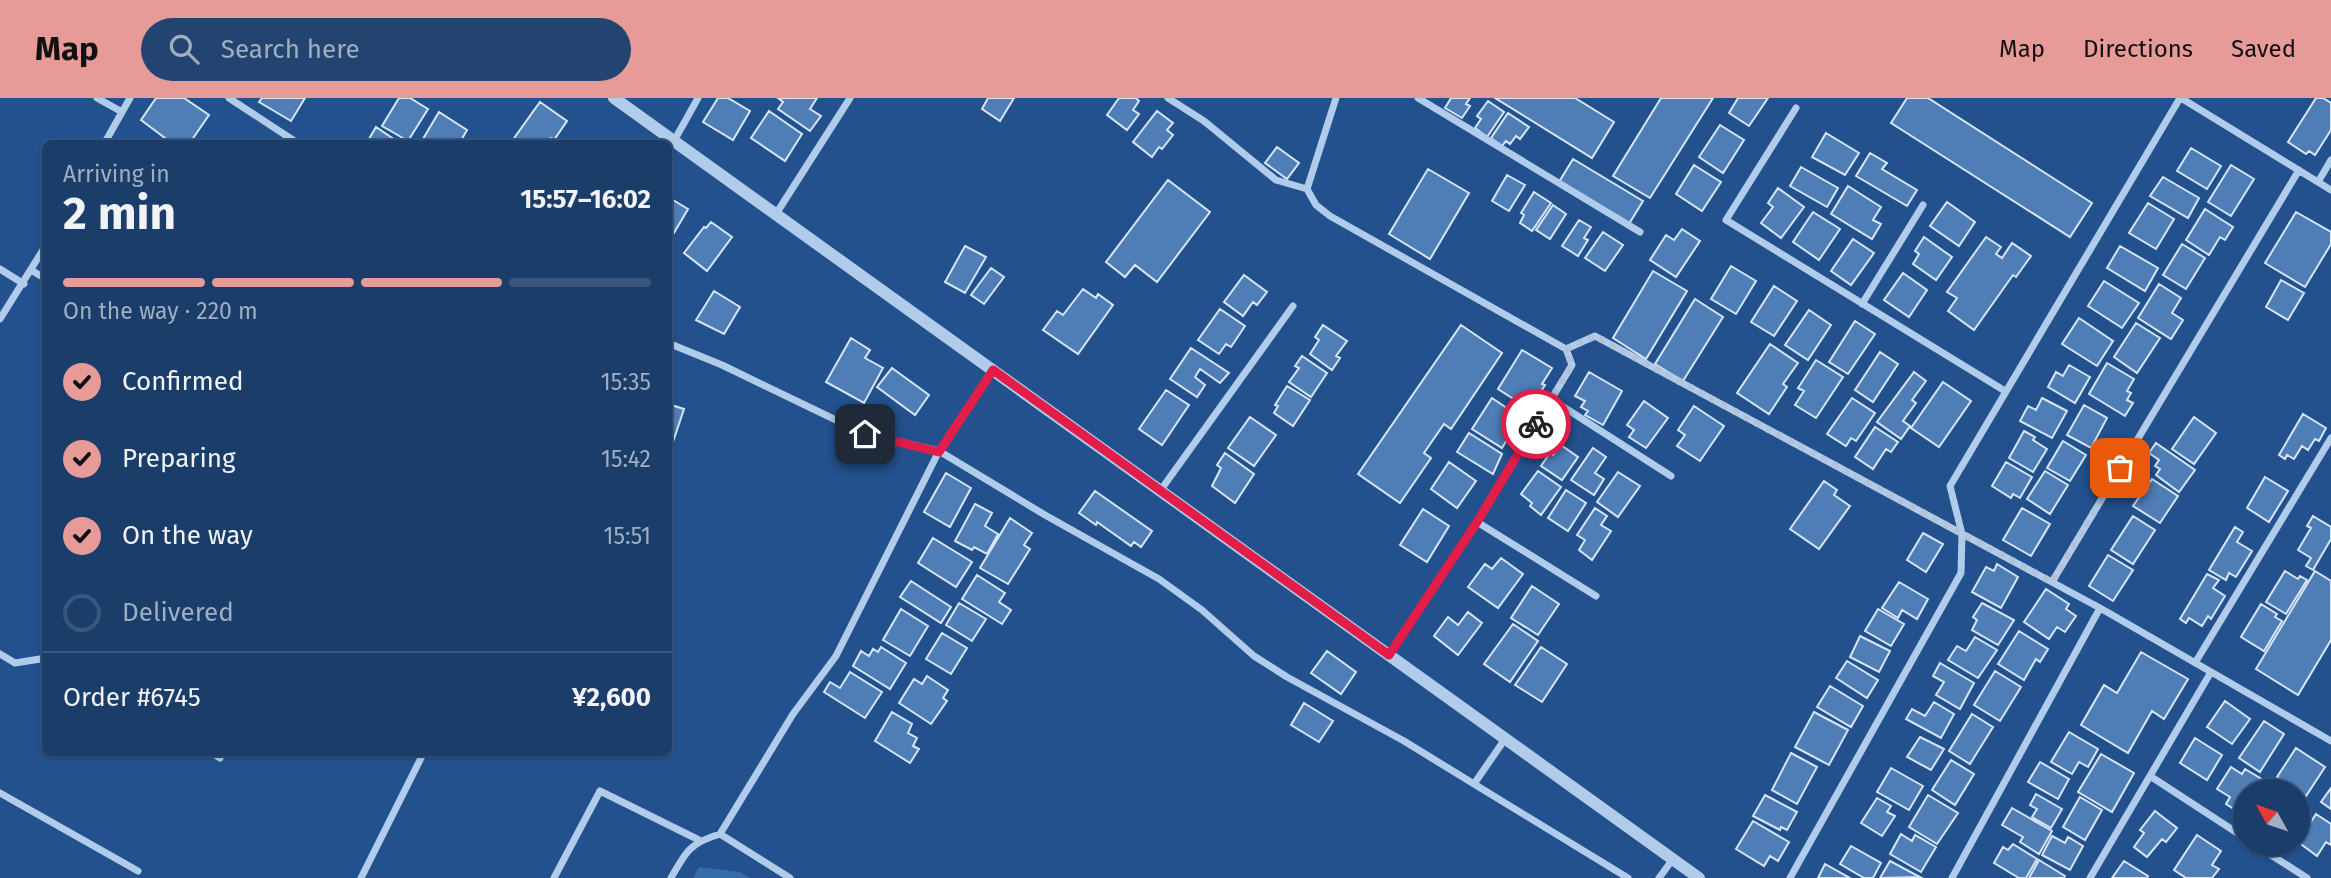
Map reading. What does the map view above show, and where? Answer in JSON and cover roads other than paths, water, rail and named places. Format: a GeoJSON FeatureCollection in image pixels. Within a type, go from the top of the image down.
{"type":"FeatureCollection","features":[{"type":"Feature","properties":{"kind":"street"},"geometry":{"type":"LineString","coordinates":[[97,98],[122,112]]}},
{"type":"Feature","properties":{"kind":"street"},"geometry":{"type":"LineString","coordinates":[[106,140],[130,98]]}},
{"type":"Feature","properties":{"kind":"street"},"geometry":{"type":"LineString","coordinates":[[229,98],[293,140]]}},
{"type":"Feature","properties":{"kind":"street"},"geometry":{"type":"LineString","coordinates":[[614,98],[1699,878]]}},
{"type":"Feature","properties":{"kind":"street"},"geometry":{"type":"LineString","coordinates":[[674,141],[698,98]]}},
{"type":"Feature","properties":{"kind":"street"},"geometry":{"type":"LineString","coordinates":[[776,215],[850,98]]}},
{"type":"Feature","properties":{"kind":"street"},"geometry":{"type":"LineString","coordinates":[[1168,98],[1204,121],[1276,180],[1307,189],[1316,205],[1330,216],[1566,349],[1572,365],[1477,522],[1389,655]]}},
{"type":"Feature","properties":{"kind":"street"},"geometry":{"type":"LineString","coordinates":[[1307,189],[1336,98]]}},
{"type":"Feature","properties":{"kind":"street"},"geometry":{"type":"LineString","coordinates":[[1418,98],[1640,232]]}},
{"type":"Feature","properties":{"kind":"street"},"geometry":{"type":"LineString","coordinates":[[1790,878],[1961,573],[1962,534],[1950,486],[2180,98],[2331,190]]}},
{"type":"Feature","properties":{"kind":"street"},"geometry":{"type":"LineString","coordinates":[[1796,108],[1726,220],[2005,391]]}},
{"type":"Feature","properties":{"kind":"street"},"geometry":{"type":"LineString","coordinates":[[2318,182],[2331,160]]}},
{"type":"Feature","properties":{"kind":"street"},"geometry":{"type":"LineString","coordinates":[[2052,582],[2298,170]]}},
{"type":"Feature","properties":{"kind":"street"},"geometry":{"type":"LineString","coordinates":[[1862,304],[1923,205]]}},
{"type":"Feature","properties":{"kind":"street"},"geometry":{"type":"LineString","coordinates":[[0,319],[42,252]]}},
{"type":"Feature","properties":{"kind":"street"},"geometry":{"type":"LineString","coordinates":[[0,269],[23,284]]}},
{"type":"Feature","properties":{"kind":"street"},"geometry":{"type":"LineString","coordinates":[[31,270],[42,277]]}},
{"type":"Feature","properties":{"kind":"street"},"geometry":{"type":"LineString","coordinates":[[1160,491],[1293,306]]}},
{"type":"Feature","properties":{"kind":"street"},"geometry":{"type":"LineString","coordinates":[[1566,349],[1595,336],[2100,608],[2331,741]]}},
{"type":"Feature","properties":{"kind":"street"},"geometry":{"type":"LineString","coordinates":[[672,345],[722,365],[865,434],[939,452],[1159,579],[1202,610],[1254,656],[1287,677],[1404,741],[1628,878]]}},
{"type":"Feature","properties":{"kind":"street"},"geometry":{"type":"LineString","coordinates":[[671,878],[686,851],[699,840],[720,834],[793,714],[836,656],[939,452],[993,370]]}},
{"type":"Feature","properties":{"kind":"street"},"geometry":{"type":"LineString","coordinates":[[1551,399],[1671,476]]}},
{"type":"Feature","properties":{"kind":"street"},"geometry":{"type":"LineString","coordinates":[[2195,663],[2331,438]]}},
{"type":"Feature","properties":{"kind":"street"},"geometry":{"type":"LineString","coordinates":[[1477,522],[1596,596]]}},
{"type":"Feature","properties":{"kind":"street"},"geometry":{"type":"LineString","coordinates":[[1952,878],[2100,608]]}},
{"type":"Feature","properties":{"kind":"street"},"geometry":{"type":"LineString","coordinates":[[0,654],[15,663],[42,660]]}},
{"type":"Feature","properties":{"kind":"street"},"geometry":{"type":"LineString","coordinates":[[2090,878],[2211,672]]}},
{"type":"Feature","properties":{"kind":"street"},"geometry":{"type":"LineString","coordinates":[[1474,784],[1505,739]]}},
{"type":"Feature","properties":{"kind":"street"},"geometry":{"type":"LineString","coordinates":[[361,878],[422,756]]}},
{"type":"Feature","properties":{"kind":"street"},"geometry":{"type":"LineString","coordinates":[[2150,776],[2233,830]]}},
{"type":"Feature","properties":{"kind":"street"},"geometry":{"type":"LineString","coordinates":[[554,878],[600,791],[699,840]]}},
{"type":"Feature","properties":{"kind":"street"},"geometry":{"type":"LineString","coordinates":[[0,793],[138,871]]}},
{"type":"Feature","properties":{"kind":"street"},"geometry":{"type":"LineString","coordinates":[[720,834],[790,878]]}},
{"type":"Feature","properties":{"kind":"street"},"geometry":{"type":"LineString","coordinates":[[2273,856],[2307,878]]}},
{"type":"Feature","properties":{"kind":"street"},"geometry":{"type":"LineString","coordinates":[[1659,878],[1673,859]]}}]}
